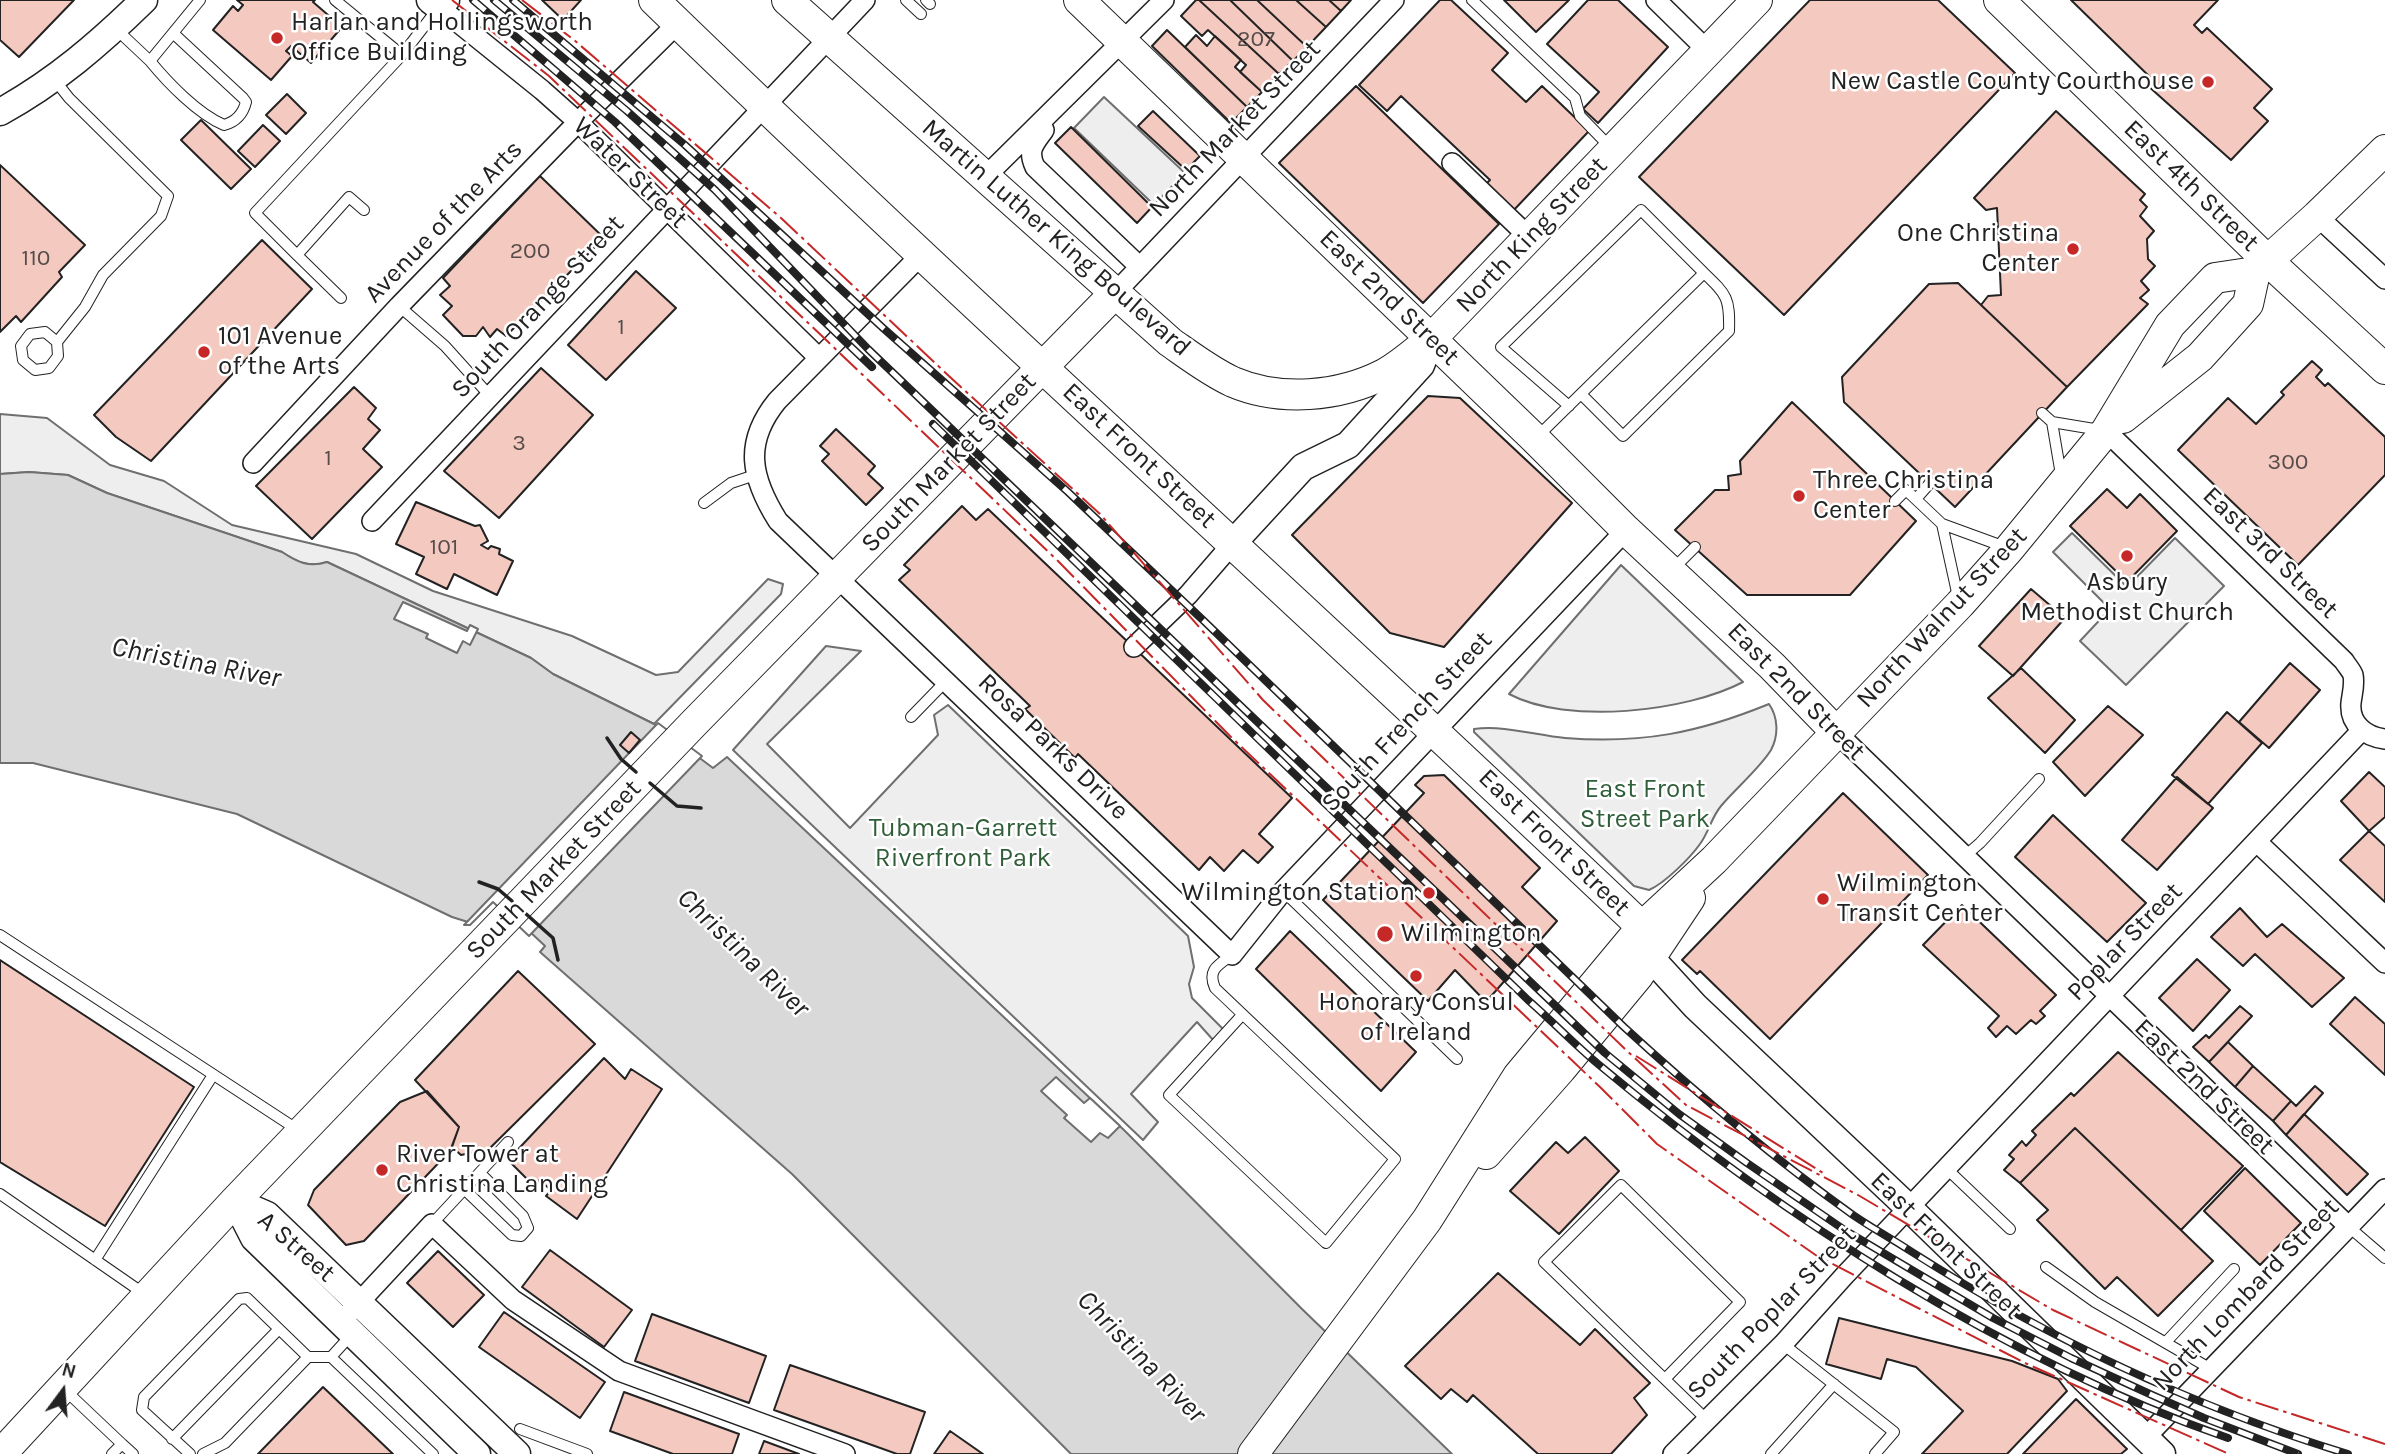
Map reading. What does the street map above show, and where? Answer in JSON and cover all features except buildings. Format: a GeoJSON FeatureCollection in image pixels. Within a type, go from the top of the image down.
{"type":"FeatureCollection","features":[{"type":"Feature","properties":{"kind":"main road"},"geometry":{"type":"LineString","coordinates":[[654,0],[1043,367]]}},
{"type":"Feature","properties":{"kind":"main road","name":"Martin Luther King Boulevard"},"geometry":{"type":"LineString","coordinates":[[787,0],[1170,342],[1234,382],[1270,392],[1309,395],[1346,388],[1384,374],[1431,339]]}},
{"type":"Feature","properties":{"kind":"main road","name":"East 2nd Street"},"geometry":{"type":"LineString","coordinates":[[1079,0],[1626,530],[1772,666],[1836,733]]}},
{"type":"Feature","properties":{"kind":"main road","name":"North King Street"},"geometry":{"type":"LineString","coordinates":[[1431,339],[1757,0]]}},
{"type":"Feature","properties":{"kind":"main road","name":"East 4th Street"},"geometry":{"type":"LineString","coordinates":[[1999,0],[2261,266],[2385,369]]}},
{"type":"Feature","properties":{"kind":"main road"},"geometry":{"type":"LineString","coordinates":[[2261,266],[2385,150]]}},
{"type":"Feature","properties":{"kind":"main road","name":"North Walnut Street"},"geometry":{"type":"LineString","coordinates":[[2106,431],[2200,356],[2248,304],[2261,266]]}},
{"type":"Feature","properties":{"kind":"main road","name":"North Walnut Street"},"geometry":{"type":"LineString","coordinates":[[1551,1058],[1642,927],[1714,860],[2010,549],[2106,431],[2170,325],[2215,278],[2261,266]]}},
{"type":"Feature","properties":{"kind":"main road","name":"South Market Street"},"geometry":{"type":"LineString","coordinates":[[1,1454],[235,1201],[695,722],[1115,293]]}},
{"type":"Feature","properties":{"kind":"main road","name":"East Front Street"},"geometry":{"type":"LineString","coordinates":[[1043,367],[1434,729],[1642,927]]}},
{"type":"Feature","properties":{"kind":"main road","name":"North Walnut Street"},"geometry":{"type":"LineString","coordinates":[[1551,1058],[1651,958],[1714,860]]}},
{"type":"Feature","properties":{"kind":"main road"},"geometry":{"type":"LineString","coordinates":[[1252,1454],[1551,1058]]}},
{"type":"Feature","properties":{"kind":"street"},"geometry":{"type":"LineString","coordinates":[[0,112],[54,79],[84,56],[144,0]]}},
{"type":"Feature","properties":{"kind":"street","name":"South Orange Street"},"geometry":{"type":"LineString","coordinates":[[372,521],[864,0]]}},
{"type":"Feature","properties":{"kind":"street"},"geometry":{"type":"LineString","coordinates":[[985,177],[1164,0]]}},
{"type":"Feature","properties":{"kind":"street","name":"North Market Street"},"geometry":{"type":"LineString","coordinates":[[1115,293],[1394,0]]}},
{"type":"Feature","properties":{"kind":"street"},"geometry":{"type":"LineString","coordinates":[[1659,1],[1708,51]]}},
{"type":"Feature","properties":{"kind":"street","name":"Water Street"},"geometry":{"type":"LineString","coordinates":[[439,2],[578,122],[819,358]]}},
{"type":"Feature","properties":{"kind":"street","name":"Avenue of the Arts"},"geometry":{"type":"LineString","coordinates":[[253,463],[399,306],[678,23]]}},
{"type":"Feature","properties":{"kind":"street"},"geometry":{"type":"LineString","coordinates":[[1076,87],[1030,149],[1030,158],[1035,167],[1140,267]]}},
{"type":"Feature","properties":{"kind":"street"},"geometry":{"type":"LineString","coordinates":[[1452,163],[1530,238]]}},
{"type":"Feature","properties":{"kind":"street"},"geometry":{"type":"LineString","coordinates":[[2317,216],[2382,270]]}},
{"type":"Feature","properties":{"kind":"street"},"geometry":{"type":"LineString","coordinates":[[755,475],[755,451],[765,416],[922,254]]}},
{"type":"Feature","properties":{"kind":"street","name":"North King Street"},"geometry":{"type":"LineString","coordinates":[[1135,648],[1188,595],[1303,467],[1348,445],[1422,365],[1431,339]]}},
{"type":"Feature","properties":{"kind":"street","name":"East 3rd Street"},"geometry":{"type":"LineString","coordinates":[[2106,431],[2344,662],[2354,679],[2351,710],[2355,722],[2362,730]]}},
{"type":"Feature","properties":{"kind":"street","name":"Rosa Parks Drive"},"geometry":{"type":"LineString","coordinates":[[755,475],[764,498],[778,521],[1232,955]]}},
{"type":"Feature","properties":{"kind":"street","name":"South French Street"},"geometry":{"type":"LineString","coordinates":[[1232,955],[1283,891],[1434,729],[1626,530]]}},
{"type":"Feature","properties":{"kind":"street"},"geometry":{"type":"LineString","coordinates":[[2362,730],[2370,736],[2385,739]]}},
{"type":"Feature","properties":{"kind":"street","name":"Poplar Street"},"geometry":{"type":"LineString","coordinates":[[1909,1209],[2362,730]]}},
{"type":"Feature","properties":{"kind":"street","name":"East 2nd Street"},"geometry":{"type":"LineString","coordinates":[[1836,733],[2348,1227]]}},
{"type":"Feature","properties":{"kind":"street"},"geometry":{"type":"LineString","coordinates":[[2258,842],[2385,963]]}},
{"type":"Feature","properties":{"kind":"street","name":"East Front Street"},"geometry":{"type":"LineString","coordinates":[[1642,927],[1651,958],[1715,1026],[1909,1209],[2153,1448]]}},
{"type":"Feature","properties":{"kind":"street","name":"North Lombard Street"},"geometry":{"type":"LineString","coordinates":[[2153,1448],[2211,1369],[2385,1189]]}},
{"type":"Feature","properties":{"kind":"street","name":"A Street"},"geometry":{"type":"LineString","coordinates":[[235,1201],[267,1215],[351,1320],[477,1454]]}},
{"type":"Feature","properties":{"kind":"street","name":"South Poplar Street"},"geometry":{"type":"LineString","coordinates":[[1673,1454],[1783,1344],[1909,1209]]}},
{"type":"Feature","properties":{"kind":"street"},"geometry":{"type":"LineString","coordinates":[[351,1320],[432,1224],[513,1300],[618,1371],[845,1454]]}},
{"type":"Feature","properties":{"kind":"street","name":"A Street"},"geometry":{"type":"LineString","coordinates":[[351,1320],[519,1442]]}},
{"type":"Feature","properties":{"kind":"lane"},"geometry":{"type":"LineString","coordinates":[[150,61],[200,0]]}},
{"type":"Feature","properties":{"kind":"lane"},"geometry":{"type":"LineString","coordinates":[[335,0],[402,55]]}},
{"type":"Feature","properties":{"kind":"lane"},"geometry":{"type":"LineString","coordinates":[[906,0],[921,14]]}},
{"type":"Feature","properties":{"kind":"lane"},"geometry":{"type":"LineString","coordinates":[[1472,0],[1575,99],[1580,116],[1613,150]]}},
{"type":"Feature","properties":{"kind":"lane"},"geometry":{"type":"LineString","coordinates":[[341,298],[254,213],[402,55],[439,2]]}},
{"type":"Feature","properties":{"kind":"lane"},"geometry":{"type":"LineString","coordinates":[[115,29],[150,61],[163,77],[212,120],[224,125],[237,118],[245,106],[243,98],[173,33]]}},
{"type":"Feature","properties":{"kind":"lane"},"geometry":{"type":"LineString","coordinates":[[54,79],[69,98],[168,195],[161,216],[103,275],[85,307],[57,342]]}},
{"type":"Feature","properties":{"kind":"lane"},"geometry":{"type":"LineString","coordinates":[[297,255],[349,197],[363,210]]}},
{"type":"Feature","properties":{"kind":"lane"},"geometry":{"type":"LineString","coordinates":[[1569,406],[1502,347],[1641,210],[1725,293],[1730,311],[1729,331],[1623,436],[1581,394]]}},
{"type":"Feature","properties":{"kind":"lane"},"geometry":{"type":"LineString","coordinates":[[1535,439],[1704,273]]}},
{"type":"Feature","properties":{"kind":"lane"},"geometry":{"type":"LineString","coordinates":[[399,306],[445,346],[491,396]]}},
{"type":"Feature","properties":{"kind":"lane"},"geometry":{"type":"LineString","coordinates":[[2042,413],[2052,422],[2106,431]]}},
{"type":"Feature","properties":{"kind":"lane"},"geometry":{"type":"LineString","coordinates":[[2052,422],[2063,483]]}},
{"type":"Feature","properties":{"kind":"lane"},"geometry":{"type":"LineString","coordinates":[[704,503],[731,483],[755,475]]}},
{"type":"Feature","properties":{"kind":"lane"},"geometry":{"type":"LineString","coordinates":[[1916,499],[1930,483]]}},
{"type":"Feature","properties":{"kind":"lane"},"geometry":{"type":"LineString","coordinates":[[1895,501],[1906,490],[1942,524],[2010,549]]}},
{"type":"Feature","properties":{"kind":"lane"},"geometry":{"type":"LineString","coordinates":[[1942,524],[1960,604]]}},
{"type":"Feature","properties":{"kind":"lane"},"geometry":{"type":"LineString","coordinates":[[1671,570],[1695,547]]}},
{"type":"Feature","properties":{"kind":"lane"},"geometry":{"type":"LineString","coordinates":[[911,716],[946,681]]}},
{"type":"Feature","properties":{"kind":"lane"},"geometry":{"type":"LineString","coordinates":[[1965,856],[2039,779]]}},
{"type":"Feature","properties":{"kind":"lane"},"geometry":{"type":"LineString","coordinates":[[1283,891],[1457,1059]]}},
{"type":"Feature","properties":{"kind":"lane"},"geometry":{"type":"LineString","coordinates":[[0,935],[302,1132]]}},
{"type":"Feature","properties":{"kind":"lane"},"geometry":{"type":"LineString","coordinates":[[1232,955],[1214,967],[1211,979],[1215,988],[1395,1159],[1326,1243],[1169,1095],[1242,1015]]}},
{"type":"Feature","properties":{"kind":"lane"},"geometry":{"type":"LineString","coordinates":[[95,1260],[213,1074]]}},
{"type":"Feature","properties":{"kind":"lane"},"geometry":{"type":"LineString","coordinates":[[432,1224],[508,1142]]}},
{"type":"Feature","properties":{"kind":"lane"},"geometry":{"type":"LineString","coordinates":[[1947,1168],[2010,1229]]}},
{"type":"Feature","properties":{"kind":"lane"},"geometry":{"type":"LineString","coordinates":[[464,1189],[512,1235],[520,1236],[525,1233],[528,1228],[523,1216],[480,1173]]}},
{"type":"Feature","properties":{"kind":"lane"},"geometry":{"type":"LineString","coordinates":[[1665,1379],[1740,1302],[1621,1185],[1544,1262],[1707,1420]]}},
{"type":"Feature","properties":{"kind":"lane"},"geometry":{"type":"LineString","coordinates":[[0,1194],[148,1296]]}},
{"type":"Feature","properties":{"kind":"lane"},"geometry":{"type":"LineString","coordinates":[[2348,1227],[2385,1258]]}},
{"type":"Feature","properties":{"kind":"lane"},"geometry":{"type":"LineString","coordinates":[[2046,1267],[2095,1302],[2211,1369]]}},
{"type":"Feature","properties":{"kind":"lane"},"geometry":{"type":"LineString","coordinates":[[2166,1342],[2234,1269]]}},
{"type":"Feature","properties":{"kind":"lane"},"geometry":{"type":"LineString","coordinates":[[190,1454],[142,1410],[144,1397],[239,1299],[247,1298],[307,1357],[331,1357],[433,1454]]}},
{"type":"Feature","properties":{"kind":"lane"},"geometry":{"type":"LineString","coordinates":[[331,1357],[351,1320]]}},
{"type":"Feature","properties":{"kind":"lane"},"geometry":{"type":"LineString","coordinates":[[172,1438],[279,1329]]}},
{"type":"Feature","properties":{"kind":"lane"},"geometry":{"type":"LineString","coordinates":[[1783,1344],[1894,1432],[1875,1454]]}},
{"type":"Feature","properties":{"kind":"lane"},"geometry":{"type":"LineString","coordinates":[[203,1454],[225,1443],[307,1357]]}},
{"type":"Feature","properties":{"kind":"lane"},"geometry":{"type":"LineString","coordinates":[[1771,1454],[1834,1384]]}},
{"type":"Feature","properties":{"kind":"lane"},"geometry":{"type":"LineString","coordinates":[[63,1388],[133,1454]]}},
{"type":"Feature","properties":{"kind":"lane"},"geometry":{"type":"LineString","coordinates":[[519,1442],[587,1454]]}},
{"type":"Feature","properties":{"kind":"lane"},"geometry":{"type":"LineString","coordinates":[[112,1454],[122,1444]]}},
{"type":"Feature","properties":{"kind":"green space"},"geometry":{"type":"Polygon","coordinates":[[[1104,97],[1185,173],[1154,205],[1074,128],[1104,97]]]}},
{"type":"Feature","properties":{"kind":"green space"},"geometry":{"type":"Polygon","coordinates":[[[0,414],[47,418],[110,465],[164,481],[232,525],[356,554],[433,591],[572,636],[656,675],[678,672],[768,579],[783,584],[781,594],[654,724],[553,674],[531,658],[327,562],[304,563],[282,552],[107,493],[68,475],[29,472],[0,474],[0,414]]]}},
{"type":"Feature","properties":{"kind":"green space"},"geometry":{"type":"Polygon","coordinates":[[[2072,533],[2127,587],[2175,538],[2224,586],[2126,685],[2080,641],[2110,609],[2053,552],[2072,533]]]}},
{"type":"Feature","properties":{"kind":"green space","name":"East Front Street Park"},"geometry":{"type":"Polygon","coordinates":[[[1621,565],[1743,682],[1691,701],[1626,711],[1562,709],[1533,704],[1509,694],[1621,565]]]}},
{"type":"Feature","properties":{"kind":"green space","name":"Tubman-Garrett Riverfront Park"},"geometry":{"type":"Polygon","coordinates":[[[826,646],[861,651],[767,744],[850,828],[938,735],[934,715],[948,705],[1188,936],[1194,967],[1189,984],[1192,998],[1225,1031],[1214,1041],[1197,1022],[1131,1094],[1158,1122],[1143,1140],[733,750],[826,646]]]}},
{"type":"Feature","properties":{"kind":"green space","name":"East Front Street Park"},"geometry":{"type":"Polygon","coordinates":[[[1769,704],[1776,726],[1771,750],[1721,806],[1690,856],[1670,876],[1649,890],[1634,886],[1474,732],[1474,729],[1497,728],[1565,738],[1645,738],[1694,729],[1769,704]]]}},
{"type":"Feature","properties":{"kind":"water","name":"Christina River"},"geometry":{"type":"Polygon","coordinates":[[[29,472],[68,475],[107,493],[282,552],[303,563],[327,562],[531,658],[553,674],[654,724],[713,768],[727,757],[1125,1131],[1302,1309],[1452,1454],[1071,1454],[792,1174],[540,952],[545,946],[494,898],[468,922],[452,917],[237,814],[33,763],[0,763],[0,474],[29,472]]]}},
{"type":"Feature","properties":{"kind":"pier"},"geometry":{"type":"Polygon","coordinates":[[[403,602],[467,631],[470,625],[478,629],[470,645],[463,641],[457,653],[426,638],[428,634],[394,619],[403,602]]]}},
{"type":"Feature","properties":{"kind":"pier"},"geometry":{"type":"Polygon","coordinates":[[[658,723],[702,756],[529,936],[493,902],[470,925],[464,925],[658,723]]]}},
{"type":"Feature","properties":{"kind":"pier"},"geometry":{"type":"Polygon","coordinates":[[[1056,1077],[1084,1103],[1090,1098],[1120,1126],[1108,1138],[1100,1133],[1091,1142],[1064,1118],[1067,1115],[1041,1091],[1056,1077]]]}},
{"type":"Feature","properties":{"kind":"railway"},"geometry":{"type":"LineString","coordinates":[[473,0],[615,122],[872,367]]}},
{"type":"Feature","properties":{"kind":"railway"},"geometry":{"type":"LineString","coordinates":[[494,0],[627,111],[715,190],[868,349],[1605,1053],[1679,1114],[1846,1231],[1993,1318],[2152,1395],[2298,1454]]}},
{"type":"Feature","properties":{"kind":"railway"},"geometry":{"type":"LineString","coordinates":[[513,0],[685,145],[883,328],[1068,492],[1624,1027],[1764,1148],[1853,1215],[2015,1313],[2123,1368],[2178,1392],[2234,1415],[2348,1454]]}},
{"type":"Feature","properties":{"kind":"railway"},"geometry":{"type":"LineString","coordinates":[[933,424],[1528,1000],[1589,1056],[1669,1121],[1818,1229],[1977,1325],[2060,1368],[2143,1406],[2228,1438]]}},
{"type":"Feature","properties":{"kind":"wall"},"geometry":{"type":"LineString","coordinates":[[607,738],[621,759],[636,772]]}},
{"type":"Feature","properties":{"kind":"wall"},"geometry":{"type":"LineString","coordinates":[[650,783],[677,806],[701,808]]}},
{"type":"Feature","properties":{"kind":"wall"},"geometry":{"type":"LineString","coordinates":[[479,882],[498,889],[512,901]]}},
{"type":"Feature","properties":{"kind":"wall"},"geometry":{"type":"LineString","coordinates":[[525,913],[553,938],[558,960]]}},
{"type":"Feature","properties":{"kind":"power"},"geometry":{"type":"LineString","coordinates":[[452,0],[549,76],[1058,561],[1230,736],[1657,1144],[1817,1256],[2025,1363],[2229,1454]]}},
{"type":"Feature","properties":{"kind":"power"},"geometry":{"type":"LineString","coordinates":[[522,0],[574,40],[780,217],[1100,514],[1263,700],[1686,1105],[1858,1195],[2053,1310],[2239,1397],[2385,1444]]}},
{"type":"Feature","properties":{"kind":"power"},"geometry":{"type":"LineString","coordinates":[[1636,1056],[1823,1173]]}},
{"type":"Feature","properties":{"kind":"place","name":"Harlan and Hollingsworth Office Building"},"geometry":{"type":"Point","coordinates":[277,38]}},
{"type":"Feature","properties":{"kind":"place","name":"New Castle County Courthouse"},"geometry":{"type":"Point","coordinates":[2208,82]}},
{"type":"Feature","properties":{"kind":"place","name":"One Christina Center"},"geometry":{"type":"Point","coordinates":[2073,249]}},
{"type":"Feature","properties":{"kind":"place","name":"101 Avenue of the Arts"},"geometry":{"type":"Point","coordinates":[204,352]}},
{"type":"Feature","properties":{"kind":"place","name":"Three Christina Center"},"geometry":{"type":"Point","coordinates":[1799,496]}},
{"type":"Feature","properties":{"kind":"place","name":"Asbury Methodist Church"},"geometry":{"type":"Point","coordinates":[2127,556]}},
{"type":"Feature","properties":{"kind":"place","name":"Wilmington Station"},"geometry":{"type":"Point","coordinates":[1429,893]}},
{"type":"Feature","properties":{"kind":"place","name":"Wilmington Transit Center"},"geometry":{"type":"Point","coordinates":[1823,899]}},
{"type":"Feature","properties":{"kind":"place","name":"Wilmington"},"geometry":{"type":"Point","coordinates":[1385,934]}},
{"type":"Feature","properties":{"kind":"place","name":"Honorary Consul of Ireland"},"geometry":{"type":"Point","coordinates":[1416,976]}},
{"type":"Feature","properties":{"kind":"place","name":"River Tower at Christina Landing"},"geometry":{"type":"Point","coordinates":[382,1170]}}]}
